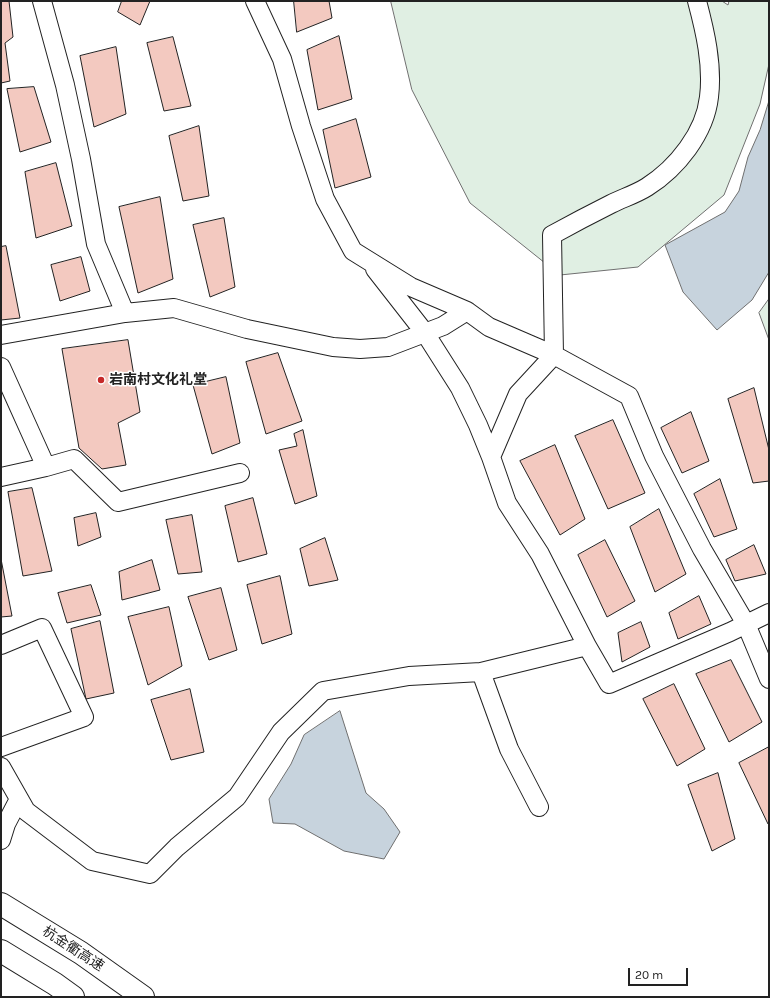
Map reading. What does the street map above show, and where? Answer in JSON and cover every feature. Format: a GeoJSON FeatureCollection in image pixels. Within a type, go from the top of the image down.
{"type":"FeatureCollection","features":[{"type":"Feature","properties":{"kind":"highway"},"geometry":{"type":"LineString","coordinates":[[1,898],[81,953]]}},
{"type":"Feature","properties":{"kind":"highway","name":"杭金衢高速"},"geometry":{"type":"LineString","coordinates":[[1,904],[81,953],[143,997]]}},
{"type":"Feature","properties":{"kind":"highway"},"geometry":{"type":"LineString","coordinates":[[1,951],[55,984],[73,997]]}},
{"type":"Feature","properties":{"kind":"street"},"geometry":{"type":"LineString","coordinates":[[42,1],[65,85],[81,159],[96,244],[125,313]]}},
{"type":"Feature","properties":{"kind":"street"},"geometry":{"type":"LineString","coordinates":[[255,1],[282,59],[300,126],[325,199],[353,251],[411,287],[467,311],[488,327],[554,355],[629,396],[654,456],[702,549],[746,624],[769,679]]}},
{"type":"Feature","properties":{"kind":"street"},"geometry":{"type":"LineString","coordinates":[[491,456],[518,394],[554,355],[552,235],[612,203],[646,187],[671,169],[687,149],[701,127],[709,98],[709,68],[705,29],[696,1]]}},
{"type":"Feature","properties":{"kind":"street"},"geometry":{"type":"LineString","coordinates":[[369,261],[425,333],[460,388],[491,456],[507,503],[540,554],[587,646],[609,684],[723,635],[769,613]]}},
{"type":"Feature","properties":{"kind":"street"},"geometry":{"type":"LineString","coordinates":[[1,335],[125,313],[174,308],[247,329],[333,347],[360,349],[388,347],[443,326],[467,311]]}},
{"type":"Feature","properties":{"kind":"street"},"geometry":{"type":"LineString","coordinates":[[1,367],[46,467]]}},
{"type":"Feature","properties":{"kind":"street"},"geometry":{"type":"LineString","coordinates":[[1,477],[74,459],[118,502],[240,473]]}},
{"type":"Feature","properties":{"kind":"street"},"geometry":{"type":"LineString","coordinates":[[1,645],[42,628],[84,717],[1,747]]}},
{"type":"Feature","properties":{"kind":"street"},"geometry":{"type":"LineString","coordinates":[[1,767],[26,811],[92,861],[150,874],[177,847],[237,797],[281,732],[323,691],[409,676],[481,672],[587,646]]}},
{"type":"Feature","properties":{"kind":"street"},"geometry":{"type":"LineString","coordinates":[[481,672],[509,749],[538,807]]}},
{"type":"Feature","properties":{"kind":"street"},"geometry":{"type":"LineString","coordinates":[[1,840],[6,824],[20,799]]}},
{"type":"Feature","properties":{"kind":"green space"},"geometry":{"type":"Polygon","coordinates":[[[391,1],[722,1],[728,5],[729,1],[769,1],[769,64],[760,104],[724,195],[638,267],[560,275],[470,203],[412,90],[391,1]]]}},
{"type":"Feature","properties":{"kind":"green space"},"geometry":{"type":"Polygon","coordinates":[[[769,299],[769,340],[759,313],[769,299]]]}},
{"type":"Feature","properties":{"kind":"shaded area"},"geometry":{"type":"Polygon","coordinates":[[[769,101],[769,272],[752,300],[717,330],[683,292],[665,245],[725,212],[739,191],[748,157],[760,130],[769,101]]]}},
{"type":"Feature","properties":{"kind":"shaded area"},"geometry":{"type":"Polygon","coordinates":[[[340,711],[366,793],[384,809],[400,832],[384,859],[344,851],[295,824],[273,823],[269,799],[291,764],[304,735],[340,711]]]}},
{"type":"Feature","properties":{"kind":"building"},"geometry":{"type":"Polygon","coordinates":[[[1,1],[9,1],[13,37],[5,43],[10,81],[1,83],[1,1]]]}},
{"type":"Feature","properties":{"kind":"building"},"geometry":{"type":"Polygon","coordinates":[[[122,1],[150,1],[140,25],[118,12],[122,1]]]}},
{"type":"Feature","properties":{"kind":"building"},"geometry":{"type":"Polygon","coordinates":[[[294,1],[329,1],[332,18],[297,32],[294,1]]]}},
{"type":"Feature","properties":{"kind":"building"},"geometry":{"type":"Polygon","coordinates":[[[339,36],[352,99],[318,110],[307,50],[339,36]]]}},
{"type":"Feature","properties":{"kind":"building"},"geometry":{"type":"Polygon","coordinates":[[[173,37],[191,106],[164,111],[147,43],[173,37]]]}},
{"type":"Feature","properties":{"kind":"building"},"geometry":{"type":"Polygon","coordinates":[[[116,47],[126,114],[94,127],[80,56],[116,47]]]}},
{"type":"Feature","properties":{"kind":"building"},"geometry":{"type":"Polygon","coordinates":[[[34,87],[51,142],[20,152],[7,89],[34,87]]]}},
{"type":"Feature","properties":{"kind":"building"},"geometry":{"type":"Polygon","coordinates":[[[356,119],[371,177],[335,188],[323,130],[356,119]]]}},
{"type":"Feature","properties":{"kind":"building"},"geometry":{"type":"Polygon","coordinates":[[[199,126],[209,196],[183,201],[169,136],[199,126]]]}},
{"type":"Feature","properties":{"kind":"building"},"geometry":{"type":"Polygon","coordinates":[[[56,163],[72,226],[36,238],[25,172],[56,163]]]}},
{"type":"Feature","properties":{"kind":"building"},"geometry":{"type":"Polygon","coordinates":[[[160,197],[173,279],[138,293],[119,207],[160,197]]]}},
{"type":"Feature","properties":{"kind":"building"},"geometry":{"type":"Polygon","coordinates":[[[224,218],[235,287],[210,297],[193,225],[224,218]]]}},
{"type":"Feature","properties":{"kind":"building"},"geometry":{"type":"Polygon","coordinates":[[[6,246],[20,318],[1,320],[1,247],[6,246]]]}},
{"type":"Feature","properties":{"kind":"building"},"geometry":{"type":"Polygon","coordinates":[[[81,257],[90,291],[60,301],[51,265],[81,257]]]}},
{"type":"Feature","properties":{"kind":"building","name":"岩南村文化礼堂"},"geometry":{"type":"Polygon","coordinates":[[[128,340],[140,412],[118,423],[126,465],[102,469],[79,448],[62,349],[128,340]]]}},
{"type":"Feature","properties":{"kind":"building"},"geometry":{"type":"Polygon","coordinates":[[[278,353],[302,421],[266,434],[246,362],[278,353]]]}},
{"type":"Feature","properties":{"kind":"building"},"geometry":{"type":"Polygon","coordinates":[[[226,377],[240,443],[212,454],[193,385],[226,377]]]}},
{"type":"Feature","properties":{"kind":"building"},"geometry":{"type":"Polygon","coordinates":[[[754,388],[769,450],[769,481],[753,483],[728,399],[754,388]]]}},
{"type":"Feature","properties":{"kind":"building"},"geometry":{"type":"Polygon","coordinates":[[[691,412],[709,461],[682,473],[661,428],[691,412]]]}},
{"type":"Feature","properties":{"kind":"building"},"geometry":{"type":"Polygon","coordinates":[[[613,420],[645,493],[608,509],[575,436],[613,420]]]}},
{"type":"Feature","properties":{"kind":"building"},"geometry":{"type":"Polygon","coordinates":[[[303,430],[317,496],[295,504],[279,450],[297,446],[294,434],[303,430]]]}},
{"type":"Feature","properties":{"kind":"building"},"geometry":{"type":"Polygon","coordinates":[[[555,445],[585,519],[560,535],[520,461],[555,445]]]}},
{"type":"Feature","properties":{"kind":"building"},"geometry":{"type":"Polygon","coordinates":[[[720,479],[737,529],[714,537],[694,494],[720,479]]]}},
{"type":"Feature","properties":{"kind":"building"},"geometry":{"type":"Polygon","coordinates":[[[32,488],[52,571],[23,576],[8,492],[32,488]]]}},
{"type":"Feature","properties":{"kind":"building"},"geometry":{"type":"Polygon","coordinates":[[[253,498],[267,554],[238,562],[225,506],[253,498]]]}},
{"type":"Feature","properties":{"kind":"building"},"geometry":{"type":"Polygon","coordinates":[[[659,509],[686,574],[655,592],[630,527],[659,509]]]}},
{"type":"Feature","properties":{"kind":"building"},"geometry":{"type":"Polygon","coordinates":[[[96,513],[101,537],[78,546],[74,518],[96,513]]]}},
{"type":"Feature","properties":{"kind":"building"},"geometry":{"type":"Polygon","coordinates":[[[192,515],[202,572],[178,574],[166,520],[192,515]]]}},
{"type":"Feature","properties":{"kind":"building"},"geometry":{"type":"Polygon","coordinates":[[[325,538],[338,580],[309,586],[300,549],[325,538]]]}},
{"type":"Feature","properties":{"kind":"building"},"geometry":{"type":"Polygon","coordinates":[[[605,540],[635,601],[607,617],[578,555],[605,540]]]}},
{"type":"Feature","properties":{"kind":"building"},"geometry":{"type":"Polygon","coordinates":[[[754,545],[766,574],[735,581],[726,560],[754,545]]]}},
{"type":"Feature","properties":{"kind":"building"},"geometry":{"type":"Polygon","coordinates":[[[1,559],[12,616],[1,617],[1,559]]]}},
{"type":"Feature","properties":{"kind":"building"},"geometry":{"type":"Polygon","coordinates":[[[152,560],[160,590],[122,600],[119,572],[152,560]]]}},
{"type":"Feature","properties":{"kind":"building"},"geometry":{"type":"Polygon","coordinates":[[[280,576],[292,634],[262,644],[247,585],[280,576]]]}},
{"type":"Feature","properties":{"kind":"building"},"geometry":{"type":"Polygon","coordinates":[[[91,585],[101,615],[67,623],[58,593],[91,585]]]}},
{"type":"Feature","properties":{"kind":"building"},"geometry":{"type":"Polygon","coordinates":[[[221,588],[237,650],[209,660],[188,597],[221,588]]]}},
{"type":"Feature","properties":{"kind":"building"},"geometry":{"type":"Polygon","coordinates":[[[699,596],[711,624],[678,639],[669,613],[699,596]]]}},
{"type":"Feature","properties":{"kind":"building"},"geometry":{"type":"Polygon","coordinates":[[[169,607],[182,666],[148,685],[128,617],[169,607]]]}},
{"type":"Feature","properties":{"kind":"building"},"geometry":{"type":"Polygon","coordinates":[[[100,621],[114,693],[86,699],[71,629],[100,621]]]}},
{"type":"Feature","properties":{"kind":"building"},"geometry":{"type":"Polygon","coordinates":[[[641,622],[650,647],[622,662],[618,633],[641,622]]]}},
{"type":"Feature","properties":{"kind":"building"},"geometry":{"type":"Polygon","coordinates":[[[731,660],[762,722],[729,742],[696,674],[731,660]]]}},
{"type":"Feature","properties":{"kind":"building"},"geometry":{"type":"Polygon","coordinates":[[[674,684],[705,749],[677,766],[643,699],[674,684]]]}},
{"type":"Feature","properties":{"kind":"building"},"geometry":{"type":"Polygon","coordinates":[[[190,689],[204,752],[171,760],[151,700],[190,689]]]}},
{"type":"Feature","properties":{"kind":"building"},"geometry":{"type":"Polygon","coordinates":[[[769,747],[769,823],[768,824],[739,763],[769,747]]]}},
{"type":"Feature","properties":{"kind":"building"},"geometry":{"type":"Polygon","coordinates":[[[718,773],[735,839],[712,851],[688,785],[718,773]]]}},
{"type":"Feature","properties":{"kind":"place","name":"岩南村文化礼堂"},"geometry":{"type":"Point","coordinates":[101,380]}}]}
